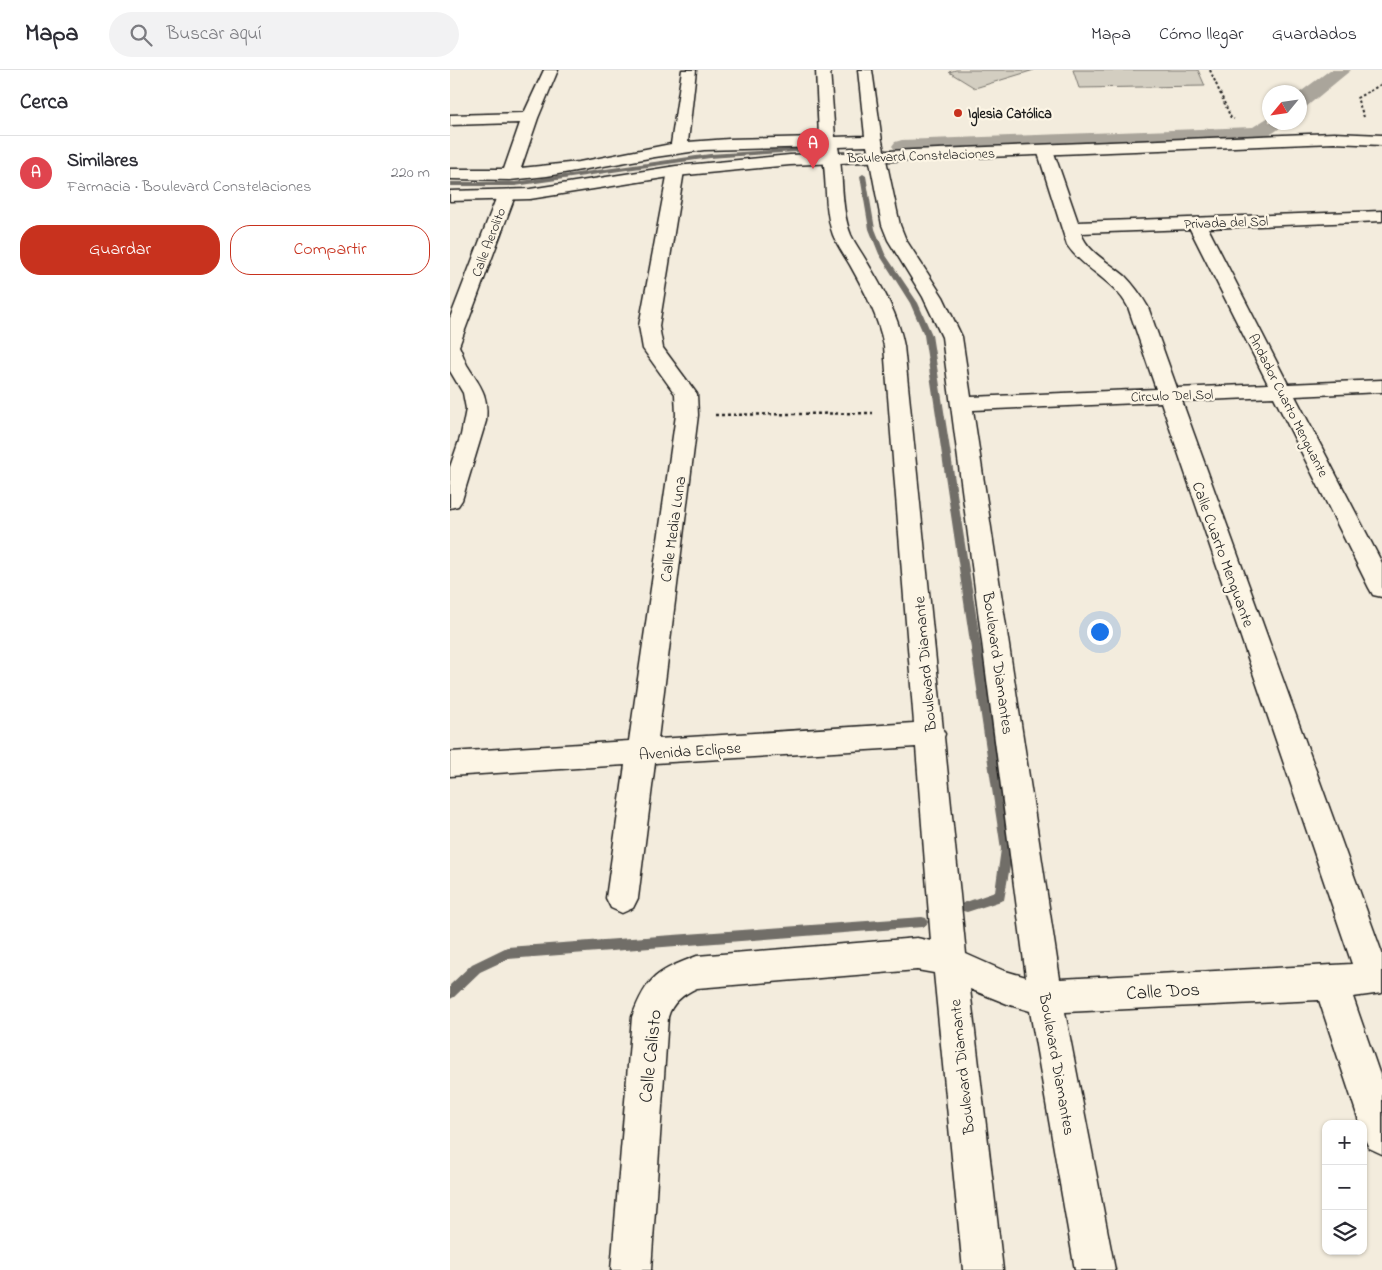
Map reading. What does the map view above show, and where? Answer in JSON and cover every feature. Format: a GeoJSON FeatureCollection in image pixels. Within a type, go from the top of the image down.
{"type":"FeatureCollection","features":[{"type":"Feature","properties":{"kind":"street"},"geometry":{"type":"LineString","coordinates":[[510,175],[530,118],[550,70]]}},
{"type":"Feature","properties":{"kind":"street","name":"Calle Media Luna"},"geometry":{"type":"LineString","coordinates":[[622,898],[688,415],[686,394],[653,349],[649,326],[677,159],[689,70]]}},
{"type":"Feature","properties":{"kind":"street","name":"Boulevard Diamante"},"geometry":{"type":"LineString","coordinates":[[824,70],[834,197],[842,236],[882,305],[890,326],[894,346],[931,734],[950,964],[984,1270]]}},
{"type":"Feature","properties":{"kind":"street","name":"Boulevard Diamantes"},"geometry":{"type":"LineString","coordinates":[[865,70],[876,149],[891,225],[897,240],[933,297],[952,337],[1038,933],[1045,996],[1095,1270]]}},
{"type":"Feature","properties":{"kind":"street"},"geometry":{"type":"LineString","coordinates":[[450,120],[530,118]]}},
{"type":"Feature","properties":{"kind":"street","name":"Boulevard Constelaciones"},"geometry":{"type":"LineString","coordinates":[[450,174],[510,175],[677,159],[754,162],[830,151],[876,149],[1045,150],[1334,138],[1378,134]]}},
{"type":"Feature","properties":{"kind":"street","name":"Boulevard Constelaciones"},"geometry":{"type":"LineString","coordinates":[[450,196],[506,196],[553,191],[677,159],[774,141],[830,151]]}},
{"type":"Feature","properties":{"kind":"street","name":"Calle Cuarto Menguante"},"geometry":{"type":"LineString","coordinates":[[1045,150],[1076,245],[1086,256],[1125,286],[1132,294],[1378,978]]}},
{"type":"Feature","properties":{"kind":"street","name":"Calle Aerolito"},"geometry":{"type":"LineString","coordinates":[[450,344],[506,196]]}},
{"type":"Feature","properties":{"kind":"street","name":"Privada del Sol"},"geometry":{"type":"LineString","coordinates":[[1070,228],[1382,216]]}},
{"type":"Feature","properties":{"kind":"street","name":"Andador Cuarto Menguante"},"geometry":{"type":"LineString","coordinates":[[1196,223],[1382,588]]}},
{"type":"Feature","properties":{"kind":"street"},"geometry":{"type":"LineString","coordinates":[[450,349],[452,359],[476,401],[477,417],[457,455],[450,500]]}},
{"type":"Feature","properties":{"kind":"street","name":"Circulo Del Sol"},"geometry":{"type":"LineString","coordinates":[[962,404],[1382,386]]}},
{"type":"Feature","properties":{"kind":"street","name":"Avenida Eclipse"},"geometry":{"type":"LineString","coordinates":[[450,764],[931,734]]}},
{"type":"Feature","properties":{"kind":"street","name":"Calle Calisto"},"geometry":{"type":"LineString","coordinates":[[631,1270],[650,1017],[655,1000],[665,988],[682,977],[697,972],[917,954],[932,956],[950,964]]}},
{"type":"Feature","properties":{"kind":"street","name":"Calle Dos"},"geometry":{"type":"LineString","coordinates":[[950,964],[1008,990],[1027,995],[1045,996],[1331,983],[1378,978]]}},
{"type":"Feature","properties":{"kind":"street"},"geometry":{"type":"LineString","coordinates":[[1331,983],[1382,1135]]}},
{"type":"Feature","properties":{"kind":"path"},"geometry":{"type":"LineString","coordinates":[[1210,70],[1232,118]]}},
{"type":"Feature","properties":{"kind":"path"},"geometry":{"type":"LineString","coordinates":[[1378,134],[1357,98],[1382,84]]}},
{"type":"Feature","properties":{"kind":"path"},"geometry":{"type":"LineString","coordinates":[[688,415],[900,413]]}},
{"type":"Feature","properties":{"kind":"shaded area"},"geometry":{"type":"Polygon","coordinates":[[[956,70],[1034,70],[975,88],[949,72],[956,70]]]}},
{"type":"Feature","properties":{"kind":"shaded area"},"geometry":{"type":"Polygon","coordinates":[[[1073,70],[1198,70],[1205,86],[1079,88],[1073,70]]]}},
{"type":"Feature","properties":{"kind":"waterway"},"geometry":{"type":"LineString","coordinates":[[1307,97],[1342,70]]}},
{"type":"Feature","properties":{"kind":"waterway"},"geometry":{"type":"LineString","coordinates":[[902,146],[1257,133],[1262,130]]}},
{"type":"Feature","properties":{"kind":"waterway"},"geometry":{"type":"LineString","coordinates":[[450,184],[515,184],[710,156],[819,149]]}},
{"type":"Feature","properties":{"kind":"waterway"},"geometry":{"type":"LineString","coordinates":[[863,176],[872,229],[882,254],[914,303],[928,335],[1007,849],[1000,896],[967,907]]}},
{"type":"Feature","properties":{"kind":"waterway"},"geometry":{"type":"LineString","coordinates":[[450,993],[476,968],[507,953],[922,922]]}},
{"type":"Feature","properties":{"kind":"place","name":"Iglesia Católica"},"geometry":{"type":"Point","coordinates":[958,113]}},
{"type":"Feature","properties":{"kind":"place","name":"Similares"},"geometry":{"type":"Point","coordinates":[813,169]}}]}
